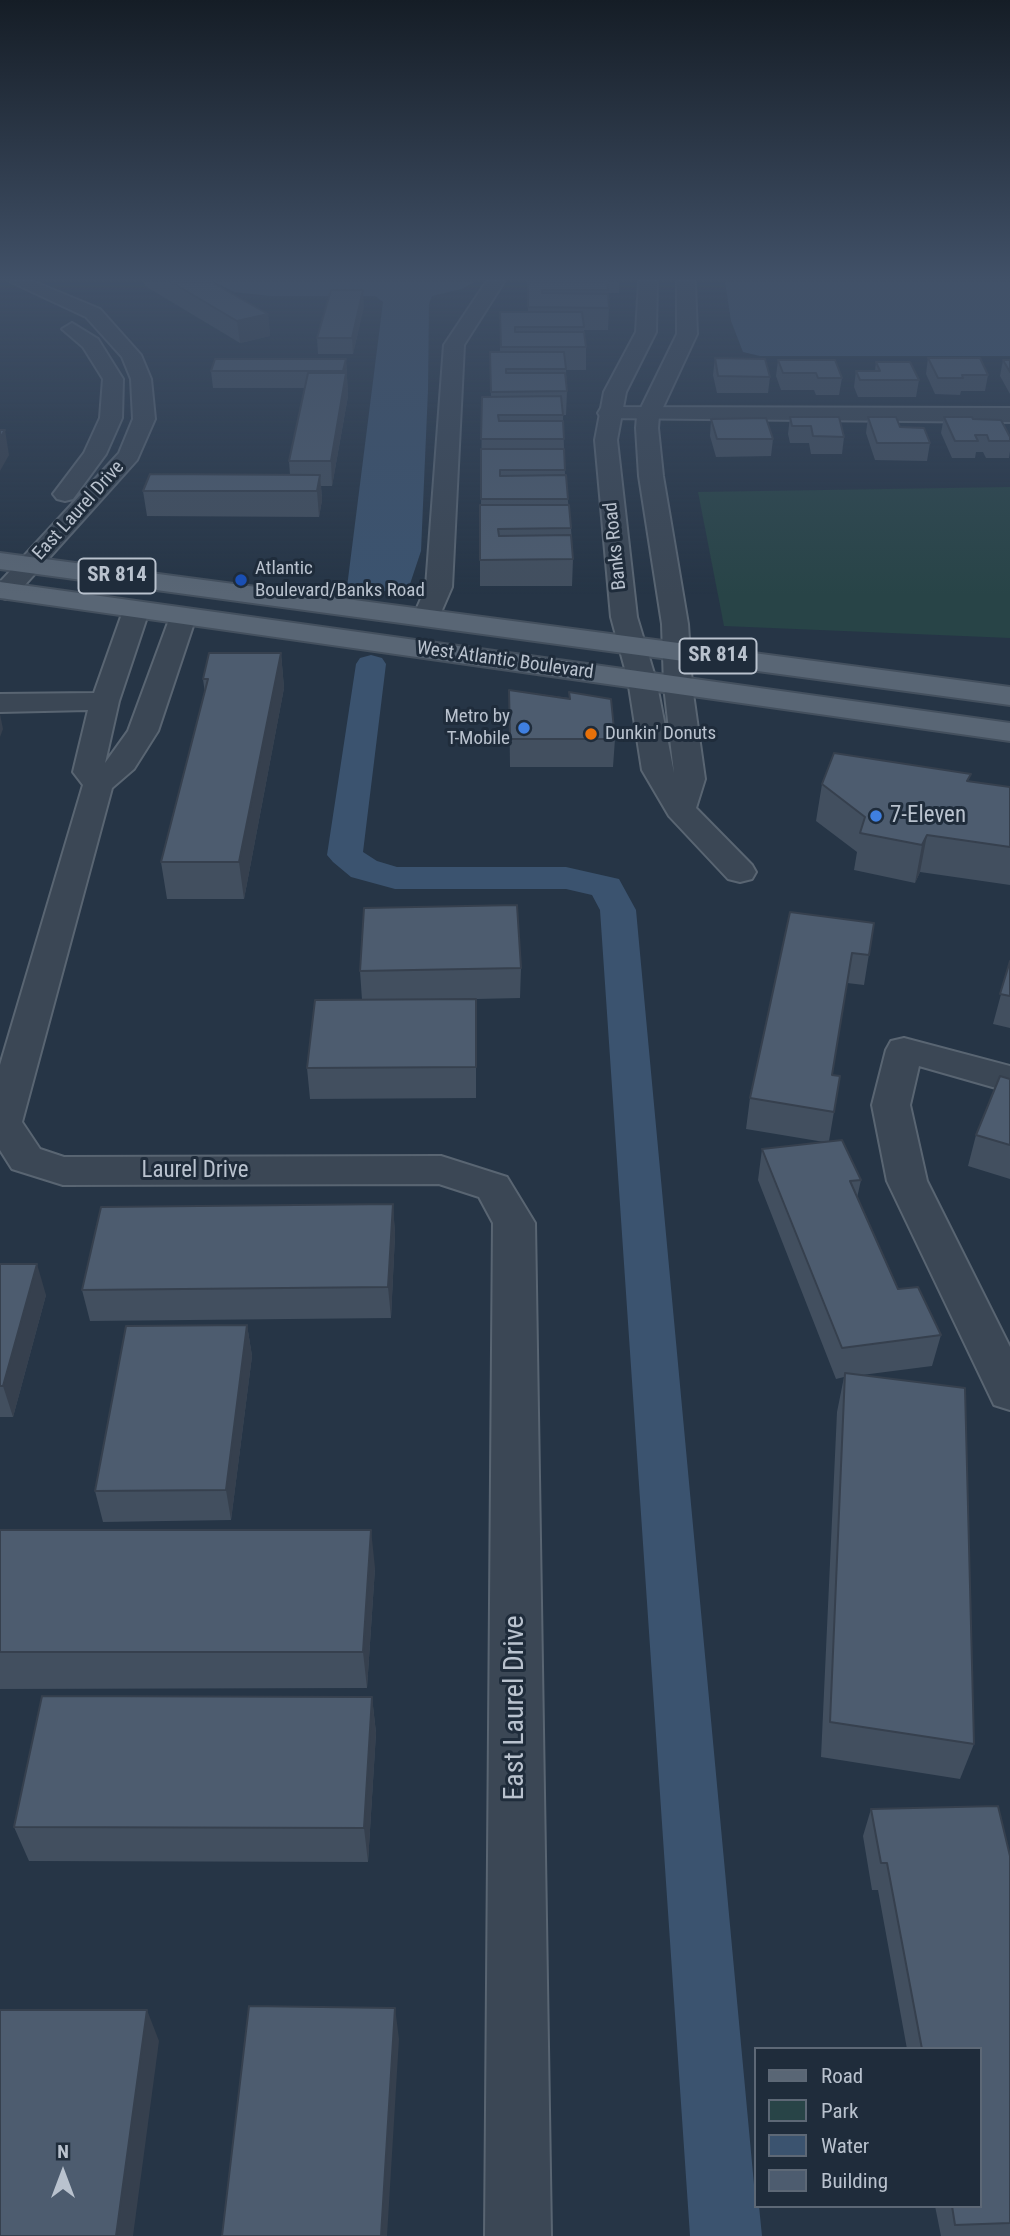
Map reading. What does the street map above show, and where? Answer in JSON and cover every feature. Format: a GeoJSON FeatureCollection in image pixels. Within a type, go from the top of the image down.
{"type":"FeatureCollection","features":[{"type":"Feature","properties":{"kind":"main road","name":"West Atlantic Boulevard"},"geometry":{"type":"LineString","coordinates":[[0,561],[26,552],[426,617],[1010,696]]}},
{"type":"Feature","properties":{"kind":"main road","name":"West Atlantic Boulevard"},"geometry":{"type":"LineString","coordinates":[[3,591],[1010,732]]}},
{"type":"Feature","properties":{"kind":"street","name":"East Laurel Drive"},"geometry":{"type":"LineString","coordinates":[[46,514],[71,488],[95,454],[111,418],[113,386]]}},
{"type":"Feature","properties":{"kind":"street","name":"East Laurel Drive"},"geometry":{"type":"LineString","coordinates":[[3,591],[26,552],[129,455],[144,419],[142,386]]}},
{"type":"Feature","properties":{"kind":"street"},"geometry":{"type":"LineString","coordinates":[[426,617],[439,587],[451,386]]}},
{"type":"Feature","properties":{"kind":"street","name":"Banks Road"},"geometry":{"type":"LineString","coordinates":[[619,386],[609,413],[608,473],[624,617],[642,680],[657,770],[680,809],[740,872]]}},
{"type":"Feature","properties":{"kind":"street","name":"Banks Road"},"geometry":{"type":"LineString","coordinates":[[662,386],[648,416],[651,476],[676,650],[690,779],[680,809]]}},
{"type":"Feature","properties":{"kind":"street"},"geometry":{"type":"LineString","coordinates":[[609,413],[648,416],[1010,415]]}},
{"type":"Feature","properties":{"kind":"street","name":"Laurel Drive"},"geometry":{"type":"LineString","coordinates":[[136,611],[105,701],[88,772],[98,785],[51,955],[12,1039],[2,1123],[26,1159],[63,1171],[441,1170],[493,1187]]}},
{"type":"Feature","properties":{"kind":"street"},"geometry":{"type":"LineString","coordinates":[[98,785],[123,763],[143,731],[183,617]]}},
{"type":"Feature","properties":{"kind":"street"},"geometry":{"type":"LineString","coordinates":[[0,703],[105,701]]}},
{"type":"Feature","properties":{"kind":"street"},"geometry":{"type":"LineString","coordinates":[[1010,1079],[904,1050],[891,1105],[906,1181],[1010,1392]]}},
{"type":"Feature","properties":{"kind":"street","name":"East Laurel Drive"},"geometry":{"type":"LineString","coordinates":[[493,1187],[514,1223],[517,2236]]}},
{"type":"Feature","properties":{"kind":"green space"},"geometry":{"type":"Polygon","coordinates":[[[1010,487],[1010,638],[724,626],[698,492],[1010,487]]]}},
{"type":"Feature","properties":{"kind":"water"},"geometry":{"type":"Polygon","coordinates":[[[372,386],[428,386],[421,551],[407,593],[347,587],[372,386]]]}},
{"type":"Feature","properties":{"kind":"building"},"geometry":{"type":"Polygon","coordinates":[[[305,386],[344,386],[331,461],[289,461],[305,386]]]}},
{"type":"Feature","properties":{"kind":"building"},"geometry":{"type":"Polygon","coordinates":[[[491,386],[566,386],[567,391],[491,392],[491,386]]]}},
{"type":"Feature","properties":{"kind":"building"},"geometry":{"type":"Polygon","coordinates":[[[561,396],[563,415],[498,415],[499,421],[563,421],[564,439],[481,439],[482,397],[561,396]]]}},
{"type":"Feature","properties":{"kind":"building"},"geometry":{"type":"Polygon","coordinates":[[[790,417],[839,417],[844,437],[813,436],[811,426],[792,426],[790,417]]]}},
{"type":"Feature","properties":{"kind":"building"},"geometry":{"type":"Polygon","coordinates":[[[868,417],[896,417],[900,427],[924,428],[930,443],[877,443],[868,417]]]}},
{"type":"Feature","properties":{"kind":"building"},"geometry":{"type":"Polygon","coordinates":[[[944,417],[1001,420],[1010,441],[989,441],[987,435],[975,435],[978,441],[955,441],[944,417]]]}},
{"type":"Feature","properties":{"kind":"building"},"geometry":{"type":"Polygon","coordinates":[[[766,418],[773,439],[717,439],[711,419],[766,418]]]}},
{"type":"Feature","properties":{"kind":"building"},"geometry":{"type":"Polygon","coordinates":[[[481,449],[564,449],[565,470],[500,470],[500,476],[566,475],[568,499],[481,499],[481,449]]]}},
{"type":"Feature","properties":{"kind":"building"},"geometry":{"type":"Polygon","coordinates":[[[150,474],[320,475],[317,491],[143,491],[150,474]]]}},
{"type":"Feature","properties":{"kind":"building"},"geometry":{"type":"Polygon","coordinates":[[[480,505],[569,505],[571,528],[498,529],[499,536],[571,535],[573,559],[480,560],[480,505]]]}},
{"type":"Feature","properties":{"kind":"building"},"geometry":{"type":"Polygon","coordinates":[[[209,653],[281,653],[239,862],[161,862],[208,679],[203,679],[209,653]]]}},
{"type":"Feature","properties":{"kind":"building"},"geometry":{"type":"Polygon","coordinates":[[[509,690],[570,699],[569,692],[611,699],[615,739],[510,739],[509,690]]]}},
{"type":"Feature","properties":{"kind":"building"},"geometry":{"type":"Polygon","coordinates":[[[834,753],[971,774],[967,781],[1010,787],[1010,847],[927,835],[922,845],[860,833],[865,817],[822,784],[834,753]]]}},
{"type":"Feature","properties":{"kind":"building"},"geometry":{"type":"Polygon","coordinates":[[[517,905],[521,968],[360,971],[364,908],[517,905]]]}},
{"type":"Feature","properties":{"kind":"building"},"geometry":{"type":"Polygon","coordinates":[[[790,912],[874,923],[869,955],[852,953],[832,1075],[840,1076],[834,1112],[750,1098],[790,912]]]}},
{"type":"Feature","properties":{"kind":"building"},"geometry":{"type":"Polygon","coordinates":[[[1010,961],[1010,996],[1000,994],[1010,961]]]}},
{"type":"Feature","properties":{"kind":"building"},"geometry":{"type":"Polygon","coordinates":[[[476,999],[476,1067],[307,1068],[315,1000],[476,999]]]}},
{"type":"Feature","properties":{"kind":"building"},"geometry":{"type":"Polygon","coordinates":[[[1000,1076],[1010,1079],[1010,1145],[976,1135],[1000,1076]]]}},
{"type":"Feature","properties":{"kind":"building"},"geometry":{"type":"Polygon","coordinates":[[[842,1140],[861,1180],[850,1181],[898,1289],[918,1287],[941,1335],[842,1348],[762,1149],[842,1140]]]}},
{"type":"Feature","properties":{"kind":"building"},"geometry":{"type":"Polygon","coordinates":[[[393,1204],[388,1287],[82,1290],[101,1207],[393,1204]]]}},
{"type":"Feature","properties":{"kind":"building"},"geometry":{"type":"Polygon","coordinates":[[[0,1264],[37,1264],[3,1386],[0,1386],[0,1264]]]}},
{"type":"Feature","properties":{"kind":"building"},"geometry":{"type":"Polygon","coordinates":[[[247,1325],[226,1490],[95,1491],[126,1326],[247,1325]]]}},
{"type":"Feature","properties":{"kind":"building"},"geometry":{"type":"Polygon","coordinates":[[[845,1373],[965,1388],[974,1744],[830,1722],[845,1373]]]}},
{"type":"Feature","properties":{"kind":"building"},"geometry":{"type":"Polygon","coordinates":[[[0,1530],[371,1530],[363,1652],[0,1652],[0,1530]]]}},
{"type":"Feature","properties":{"kind":"building"},"geometry":{"type":"Polygon","coordinates":[[[42,1696],[372,1697],[364,1828],[14,1827],[42,1696]]]}},
{"type":"Feature","properties":{"kind":"building"},"geometry":{"type":"Polygon","coordinates":[[[998,1806],[1010,1856],[1010,2223],[955,2225],[952,2208],[982,2208],[982,2047],[922,2047],[887,1863],[881,1863],[871,1809],[998,1806]]]}},
{"type":"Feature","properties":{"kind":"building"},"geometry":{"type":"Polygon","coordinates":[[[249,2006],[395,2008],[381,2236],[222,2236],[249,2006]]]}},
{"type":"Feature","properties":{"kind":"building"},"geometry":{"type":"Polygon","coordinates":[[[0,2010],[147,2010],[116,2236],[0,2236],[0,2010]]]}},
{"type":"Feature","properties":{"kind":"waterway"},"geometry":{"type":"LineString","coordinates":[[371,664],[345,855],[364,869],[395,878],[566,878],[606,887],[618,910],[726,2236]]}},
{"type":"Feature","properties":{"kind":"place","name":"Atlantic Boulevard/Banks Road"},"geometry":{"type":"Point","coordinates":[241,580]}},
{"type":"Feature","properties":{"kind":"place","name":"Metro by T-Mobile"},"geometry":{"type":"Point","coordinates":[524,728]}},
{"type":"Feature","properties":{"kind":"place","name":"Dunkin' Donuts"},"geometry":{"type":"Point","coordinates":[591,734]}},
{"type":"Feature","properties":{"kind":"place","name":"7-Eleven"},"geometry":{"type":"Point","coordinates":[876,816]}}]}
